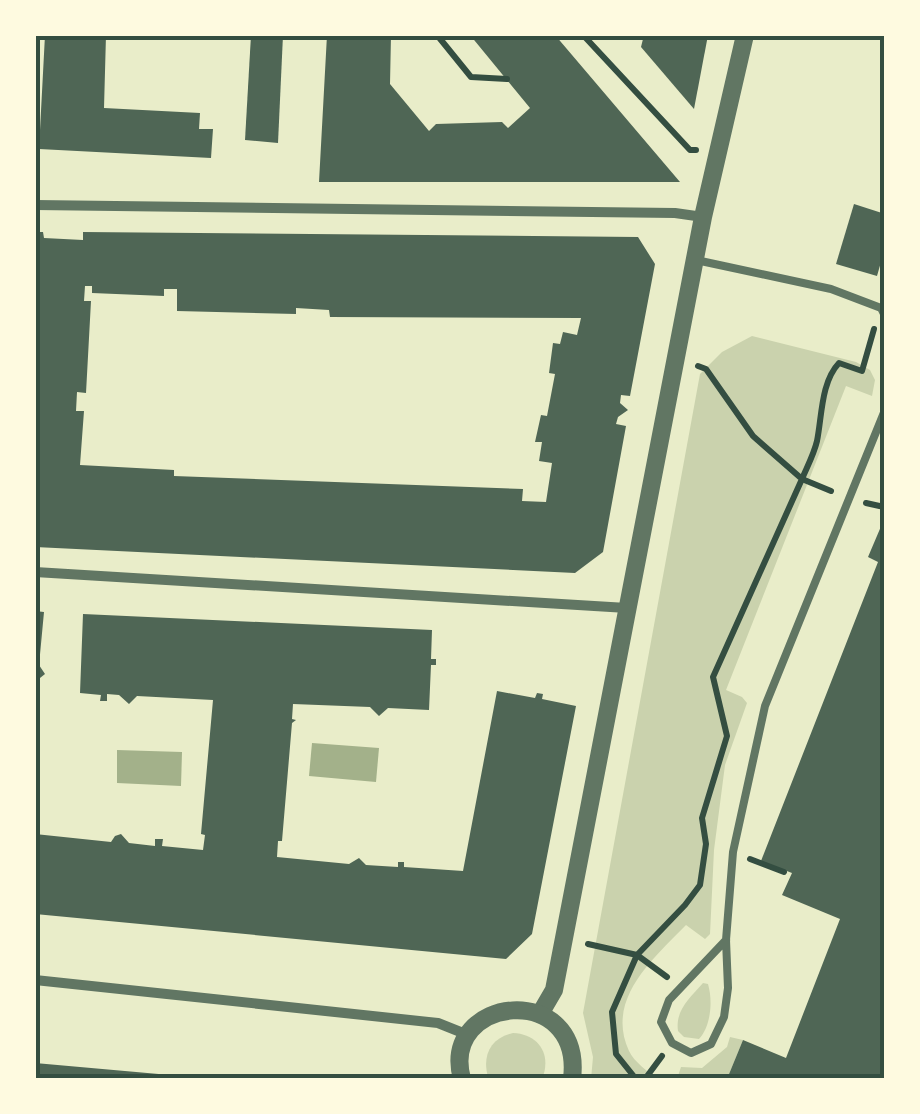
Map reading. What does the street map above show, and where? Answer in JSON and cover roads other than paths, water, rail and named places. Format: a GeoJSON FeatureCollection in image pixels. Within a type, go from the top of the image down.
{"type":"FeatureCollection","features":[{"type":"Feature","properties":{"kind":"street"},"geometry":{"type":"LineString","coordinates":[[540,1014],[554,990],[694,260],[745,35]]}},
{"type":"Feature","properties":{"kind":"street"},"geometry":{"type":"LineString","coordinates":[[35,204],[675,213],[703,217]]}},
{"type":"Feature","properties":{"kind":"street"},"geometry":{"type":"LineString","coordinates":[[35,572],[627,608]]}},
{"type":"Feature","properties":{"kind":"street"},"geometry":{"type":"LineString","coordinates":[[35,980],[438,1023],[468,1035]]}},
{"type":"Feature","properties":{"kind":"street"},"geometry":{"type":"LineString","coordinates":[[462,1079],[461,1052],[468,1035],[478,1022],[508,1009],[540,1014],[562,1032],[570,1046],[572,1079]]}},
{"type":"Feature","properties":{"kind":"lane"},"geometry":{"type":"LineString","coordinates":[[694,260],[831,289],[884,311]]}},
{"type":"Feature","properties":{"kind":"lane"},"geometry":{"type":"LineString","coordinates":[[726,940],[669,1000],[662,1022],[672,1043],[692,1052],[711,1044],[724,1017],[732,852],[765,706],[885,410]]}}]}
